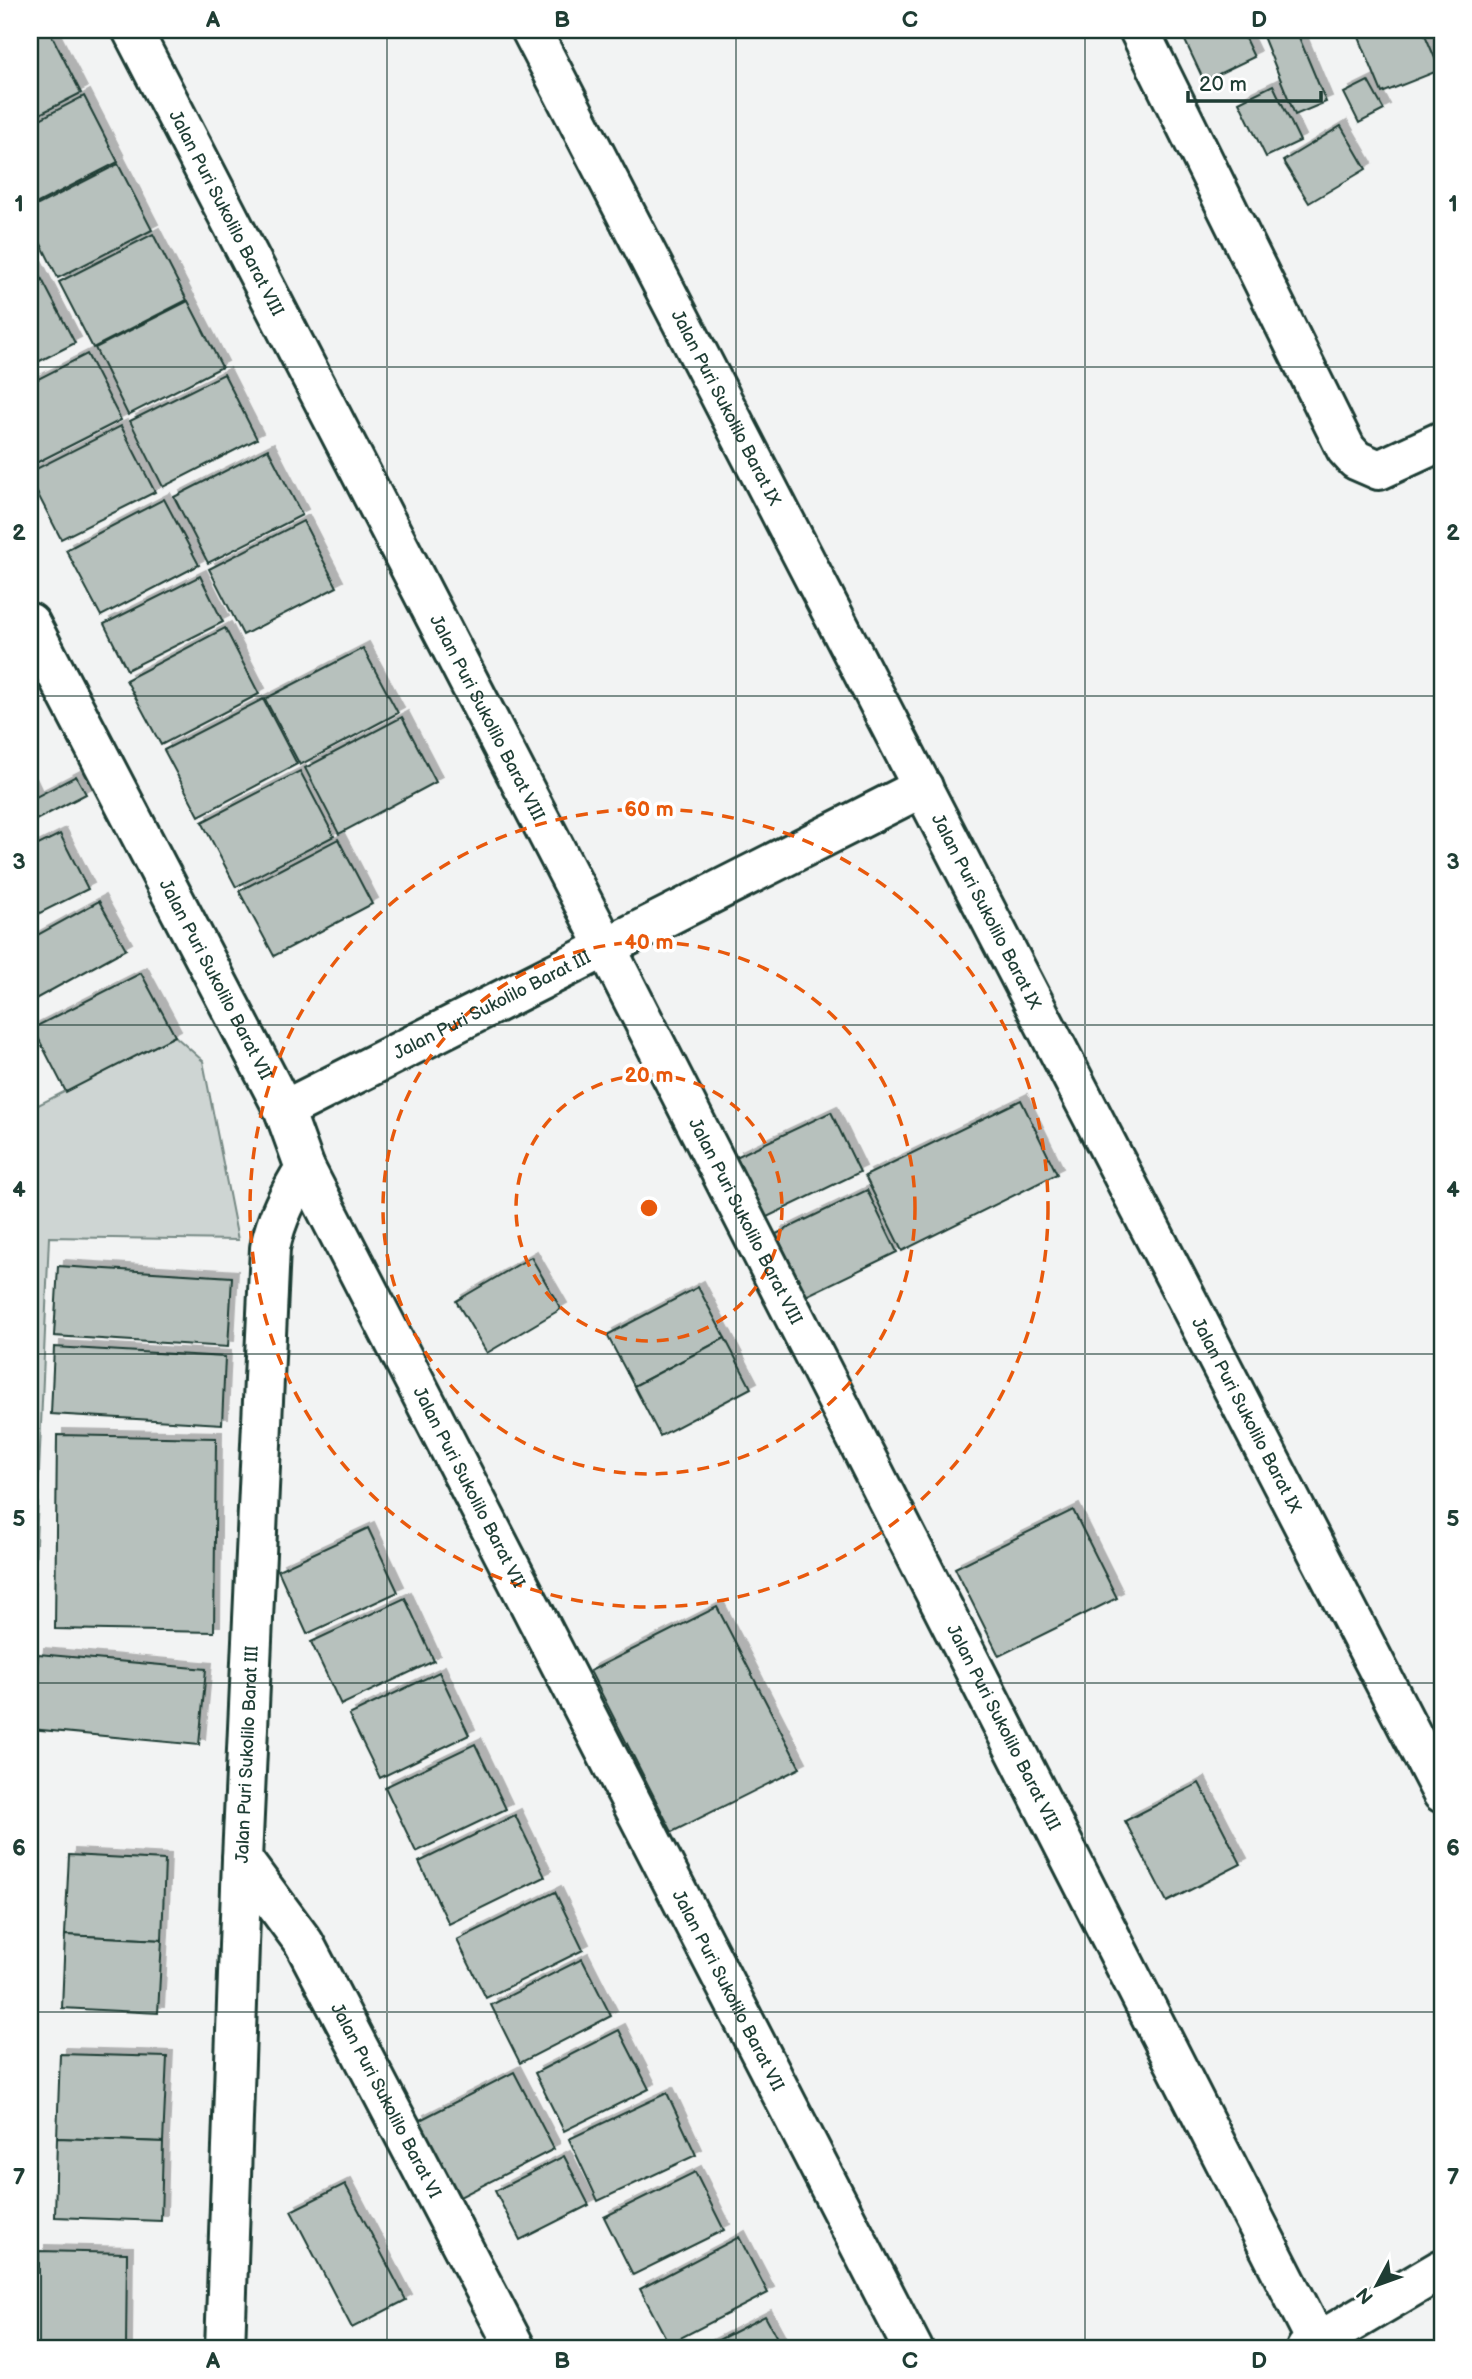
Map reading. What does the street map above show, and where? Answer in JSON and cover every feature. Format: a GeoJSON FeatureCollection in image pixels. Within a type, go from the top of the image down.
{"type":"FeatureCollection","features":[{"type":"Feature","properties":{"kind":"street","name":"Jalan Puri Sukolilo Barat VIII"},"geometry":{"type":"LineString","coordinates":[[132,30],[606,947],[1311,2346]]}},
{"type":"Feature","properties":{"kind":"street","name":"Jalan Puri Sukolilo Barat IX"},"geometry":{"type":"LineString","coordinates":[[531,30],[1442,1793]]}},
{"type":"Feature","properties":{"kind":"street"},"geometry":{"type":"LineString","coordinates":[[1139,30],[1346,449],[1356,460],[1379,470],[1442,441]]}},
{"type":"Feature","properties":{"kind":"street","name":"Jalan Puri Sukolilo Barat VII"},"geometry":{"type":"LineString","coordinates":[[30,623],[284,1110],[305,1168],[914,2349]]}},
{"type":"Feature","properties":{"kind":"street","name":"Jalan Puri Sukolilo Barat III"},"geometry":{"type":"LineString","coordinates":[[284,1110],[923,787]]}},
{"type":"Feature","properties":{"kind":"street","name":"Jalan Puri Sukolilo Barat III"},"geometry":{"type":"LineString","coordinates":[[225,2349],[242,1860],[270,1248],[274,1227],[284,1203],[305,1168]]}},
{"type":"Feature","properties":{"kind":"street","name":"Jalan Puri Sukolilo Barat VI"},"geometry":{"type":"LineString","coordinates":[[242,1860],[310,1954],[516,2349]]}},
{"type":"Feature","properties":{"kind":"street"},"geometry":{"type":"LineString","coordinates":[[1311,2346],[1442,2269]]}},
{"type":"Feature","properties":{"kind":"shaded area"},"geometry":{"type":"Polygon","coordinates":[[[175,1036],[203,1061],[238,1240],[49,1237],[30,1684],[30,1109],[175,1036]]]}},
{"type":"Feature","properties":{"kind":"building"},"geometry":{"type":"Polygon","coordinates":[[[49,30],[81,93],[30,119],[30,36],[49,30]]]}},
{"type":"Feature","properties":{"kind":"building"},"geometry":{"type":"Polygon","coordinates":[[[1180,30],[1241,30],[1254,57],[1204,81],[1180,30]]]}},
{"type":"Feature","properties":{"kind":"building"},"geometry":{"type":"Polygon","coordinates":[[[1272,30],[1296,30],[1326,102],[1295,115],[1262,34],[1272,30]]]}},
{"type":"Feature","properties":{"kind":"building"},"geometry":{"type":"Polygon","coordinates":[[[1307,30],[1323,30],[1310,36],[1307,30]]]}},
{"type":"Feature","properties":{"kind":"building"},"geometry":{"type":"Polygon","coordinates":[[[1356,30],[1423,30],[1440,70],[1382,93],[1356,30]]]}},
{"type":"Feature","properties":{"kind":"building"},"geometry":{"type":"Polygon","coordinates":[[[1368,81],[1384,110],[1359,123],[1344,93],[1368,81]]]}},
{"type":"Feature","properties":{"kind":"building"},"geometry":{"type":"Polygon","coordinates":[[[1273,85],[1300,141],[1266,157],[1239,102],[1273,85]]]}},
{"type":"Feature","properties":{"kind":"building"},"geometry":{"type":"Polygon","coordinates":[[[84,96],[118,162],[30,207],[30,124],[84,96]]]}},
{"type":"Feature","properties":{"kind":"building"},"geometry":{"type":"Polygon","coordinates":[[[1341,126],[1366,169],[1309,203],[1283,161],[1341,126]]]}},
{"type":"Feature","properties":{"kind":"building"},"geometry":{"type":"Polygon","coordinates":[[[118,164],[152,230],[58,278],[30,222],[30,209],[118,164]]]}},
{"type":"Feature","properties":{"kind":"building"},"geometry":{"type":"Polygon","coordinates":[[[153,234],[187,300],[93,348],[59,282],[153,234]]]}},
{"type":"Feature","properties":{"kind":"building"},"geometry":{"type":"Polygon","coordinates":[[[35,266],[75,343],[30,366],[30,268],[35,266]]]}},
{"type":"Feature","properties":{"kind":"building"},"geometry":{"type":"Polygon","coordinates":[[[188,301],[222,367],[128,415],[95,348],[188,301]]]}},
{"type":"Feature","properties":{"kind":"building"},"geometry":{"type":"Polygon","coordinates":[[[87,354],[121,420],[30,466],[30,383],[87,354]]]}},
{"type":"Feature","properties":{"kind":"building"},"geometry":{"type":"Polygon","coordinates":[[[224,374],[257,439],[163,487],[130,421],[224,374]]]}},
{"type":"Feature","properties":{"kind":"building"},"geometry":{"type":"Polygon","coordinates":[[[121,426],[155,492],[61,539],[30,479],[30,472],[121,426]]]}},
{"type":"Feature","properties":{"kind":"building"},"geometry":{"type":"Polygon","coordinates":[[[268,449],[302,515],[208,563],[174,497],[268,449]]]}},
{"type":"Feature","properties":{"kind":"building"},"geometry":{"type":"Polygon","coordinates":[[[164,499],[199,565],[101,616],[66,550],[164,499]]]}},
{"type":"Feature","properties":{"kind":"building"},"geometry":{"type":"Polygon","coordinates":[[[303,521],[337,587],[243,635],[209,569],[303,521]]]}},
{"type":"Feature","properties":{"kind":"building"},"geometry":{"type":"Polygon","coordinates":[[[200,576],[223,622],[127,670],[104,624],[200,576]]]}},
{"type":"Feature","properties":{"kind":"building"},"geometry":{"type":"Polygon","coordinates":[[[225,628],[259,694],[161,745],[126,680],[225,628]]]}},
{"type":"Feature","properties":{"kind":"building"},"geometry":{"type":"Polygon","coordinates":[[[363,648],[398,713],[300,765],[265,699],[363,648]]]}},
{"type":"Feature","properties":{"kind":"building"},"geometry":{"type":"Polygon","coordinates":[[[263,699],[297,764],[199,816],[164,750],[263,699]]]}},
{"type":"Feature","properties":{"kind":"building"},"geometry":{"type":"Polygon","coordinates":[[[402,717],[436,782],[339,834],[305,768],[402,717]]]}},
{"type":"Feature","properties":{"kind":"building"},"geometry":{"type":"Polygon","coordinates":[[[300,771],[334,836],[236,887],[202,822],[300,771]]]}},
{"type":"Feature","properties":{"kind":"building"},"geometry":{"type":"Polygon","coordinates":[[[76,776],[86,794],[30,823],[30,784],[36,797],[76,776]]]}},
{"type":"Feature","properties":{"kind":"building"},"geometry":{"type":"Polygon","coordinates":[[[60,834],[88,889],[30,918],[30,849],[60,834]]]}},
{"type":"Feature","properties":{"kind":"building"},"geometry":{"type":"Polygon","coordinates":[[[338,839],[372,904],[274,956],[239,891],[338,839]]]}},
{"type":"Feature","properties":{"kind":"building"},"geometry":{"type":"Polygon","coordinates":[[[99,901],[126,949],[30,1002],[30,939],[99,901]]]}},
{"type":"Feature","properties":{"kind":"building"},"geometry":{"type":"Polygon","coordinates":[[[141,973],[175,1036],[66,1092],[33,1028],[141,973]]]}},
{"type":"Feature","properties":{"kind":"building"},"geometry":{"type":"Polygon","coordinates":[[[1021,1100],[1057,1174],[902,1251],[865,1176],[1021,1100]]]}},
{"type":"Feature","properties":{"kind":"building"},"geometry":{"type":"Polygon","coordinates":[[[831,1112],[860,1172],[765,1218],[736,1157],[831,1112]]]}},
{"type":"Feature","properties":{"kind":"building"},"geometry":{"type":"Polygon","coordinates":[[[867,1190],[897,1252],[806,1296],[776,1234],[867,1190]]]}},
{"type":"Feature","properties":{"kind":"building"},"geometry":{"type":"Polygon","coordinates":[[[531,1257],[561,1309],[487,1353],[456,1301],[531,1257]]]}},
{"type":"Feature","properties":{"kind":"building"},"geometry":{"type":"Polygon","coordinates":[[[58,1266],[232,1277],[228,1347],[54,1336],[58,1266]]]}},
{"type":"Feature","properties":{"kind":"building"},"geometry":{"type":"Polygon","coordinates":[[[698,1287],[725,1338],[634,1386],[607,1335],[698,1287]]]}},
{"type":"Feature","properties":{"kind":"building"},"geometry":{"type":"Polygon","coordinates":[[[725,1338],[751,1388],[660,1436],[634,1386],[725,1338]]]}},
{"type":"Feature","properties":{"kind":"building"},"geometry":{"type":"Polygon","coordinates":[[[54,1347],[225,1357],[222,1424],[51,1414],[54,1347]]]}},
{"type":"Feature","properties":{"kind":"building"},"geometry":{"type":"Polygon","coordinates":[[[57,1435],[216,1438],[214,1632],[55,1629],[57,1435]]]}},
{"type":"Feature","properties":{"kind":"building"},"geometry":{"type":"Polygon","coordinates":[[[1073,1510],[1117,1598],[999,1656],[955,1568],[1073,1510]]]}},
{"type":"Feature","properties":{"kind":"building"},"geometry":{"type":"Polygon","coordinates":[[[368,1528],[398,1592],[307,1634],[278,1570],[368,1528]]]}},
{"type":"Feature","properties":{"kind":"building"},"geometry":{"type":"Polygon","coordinates":[[[405,1598],[434,1661],[341,1705],[311,1642],[405,1598]]]}},
{"type":"Feature","properties":{"kind":"building"},"geometry":{"type":"Polygon","coordinates":[[[717,1607],[800,1768],[672,1832],[590,1671],[717,1607]]]}},
{"type":"Feature","properties":{"kind":"building"},"geometry":{"type":"Polygon","coordinates":[[[38,1654],[206,1669],[199,1745],[31,1729],[38,1654]]]}},
{"type":"Feature","properties":{"kind":"building"},"geometry":{"type":"Polygon","coordinates":[[[439,1672],[469,1735],[380,1778],[349,1715],[439,1672]]]}},
{"type":"Feature","properties":{"kind":"building"},"geometry":{"type":"Polygon","coordinates":[[[475,1744],[506,1809],[416,1852],[385,1787],[475,1744]]]}},
{"type":"Feature","properties":{"kind":"building"},"geometry":{"type":"Polygon","coordinates":[[[1199,1783],[1241,1864],[1167,1902],[1125,1821],[1199,1783]]]}},
{"type":"Feature","properties":{"kind":"building"},"geometry":{"type":"Polygon","coordinates":[[[515,1815],[545,1877],[449,1924],[419,1862],[515,1815]]]}},
{"type":"Feature","properties":{"kind":"building"},"geometry":{"type":"Polygon","coordinates":[[[69,1855],[165,1860],[162,1940],[65,1935],[69,1855]]]}},
{"type":"Feature","properties":{"kind":"building"},"geometry":{"type":"Polygon","coordinates":[[[555,1892],[583,1950],[486,1998],[457,1940],[555,1892]]]}},
{"type":"Feature","properties":{"kind":"building"},"geometry":{"type":"Polygon","coordinates":[[[65,1935],[162,1940],[158,2013],[62,2008],[65,1935]]]}},
{"type":"Feature","properties":{"kind":"building"},"geometry":{"type":"Polygon","coordinates":[[[582,1959],[611,2016],[520,2063],[491,2005],[582,1959]]]}},
{"type":"Feature","properties":{"kind":"building"},"geometry":{"type":"Polygon","coordinates":[[[619,2030],[649,2089],[564,2131],[535,2073],[619,2030]]]}},
{"type":"Feature","properties":{"kind":"building"},"geometry":{"type":"Polygon","coordinates":[[[60,2054],[167,2057],[163,2142],[57,2138],[60,2054]]]}},
{"type":"Feature","properties":{"kind":"building"},"geometry":{"type":"Polygon","coordinates":[[[514,2072],[554,2149],[458,2198],[418,2121],[514,2072]]]}},
{"type":"Feature","properties":{"kind":"building"},"geometry":{"type":"Polygon","coordinates":[[[667,2093],[696,2155],[598,2201],[569,2139],[667,2093]]]}},
{"type":"Feature","properties":{"kind":"building"},"geometry":{"type":"Polygon","coordinates":[[[57,2138],[163,2142],[161,2221],[55,2217],[57,2138]]]}},
{"type":"Feature","properties":{"kind":"building"},"geometry":{"type":"Polygon","coordinates":[[[564,2156],[589,2205],[520,2240],[495,2191],[564,2156]]]}},
{"type":"Feature","properties":{"kind":"building"},"geometry":{"type":"Polygon","coordinates":[[[695,2172],[724,2230],[633,2275],[604,2217],[695,2172]]]}},
{"type":"Feature","properties":{"kind":"building"},"geometry":{"type":"Polygon","coordinates":[[[345,2184],[406,2300],[352,2328],[291,2211],[345,2184]]]}},
{"type":"Feature","properties":{"kind":"building"},"geometry":{"type":"Polygon","coordinates":[[[739,2237],[768,2293],[669,2344],[640,2289],[739,2237]]]}},
{"type":"Feature","properties":{"kind":"building"},"geometry":{"type":"Polygon","coordinates":[[[39,2251],[127,2253],[126,2347],[39,2346],[39,2251]]]}},
{"type":"Feature","properties":{"kind":"building"},"geometry":{"type":"Polygon","coordinates":[[[765,2316],[783,2349],[701,2349],[765,2316]]]}},
{"type":"Feature","properties":{"kind":"building"},"geometry":{"type":"Polygon","coordinates":[[[39,2346],[126,2347],[126,2349],[39,2349],[39,2346]]]}}]}
